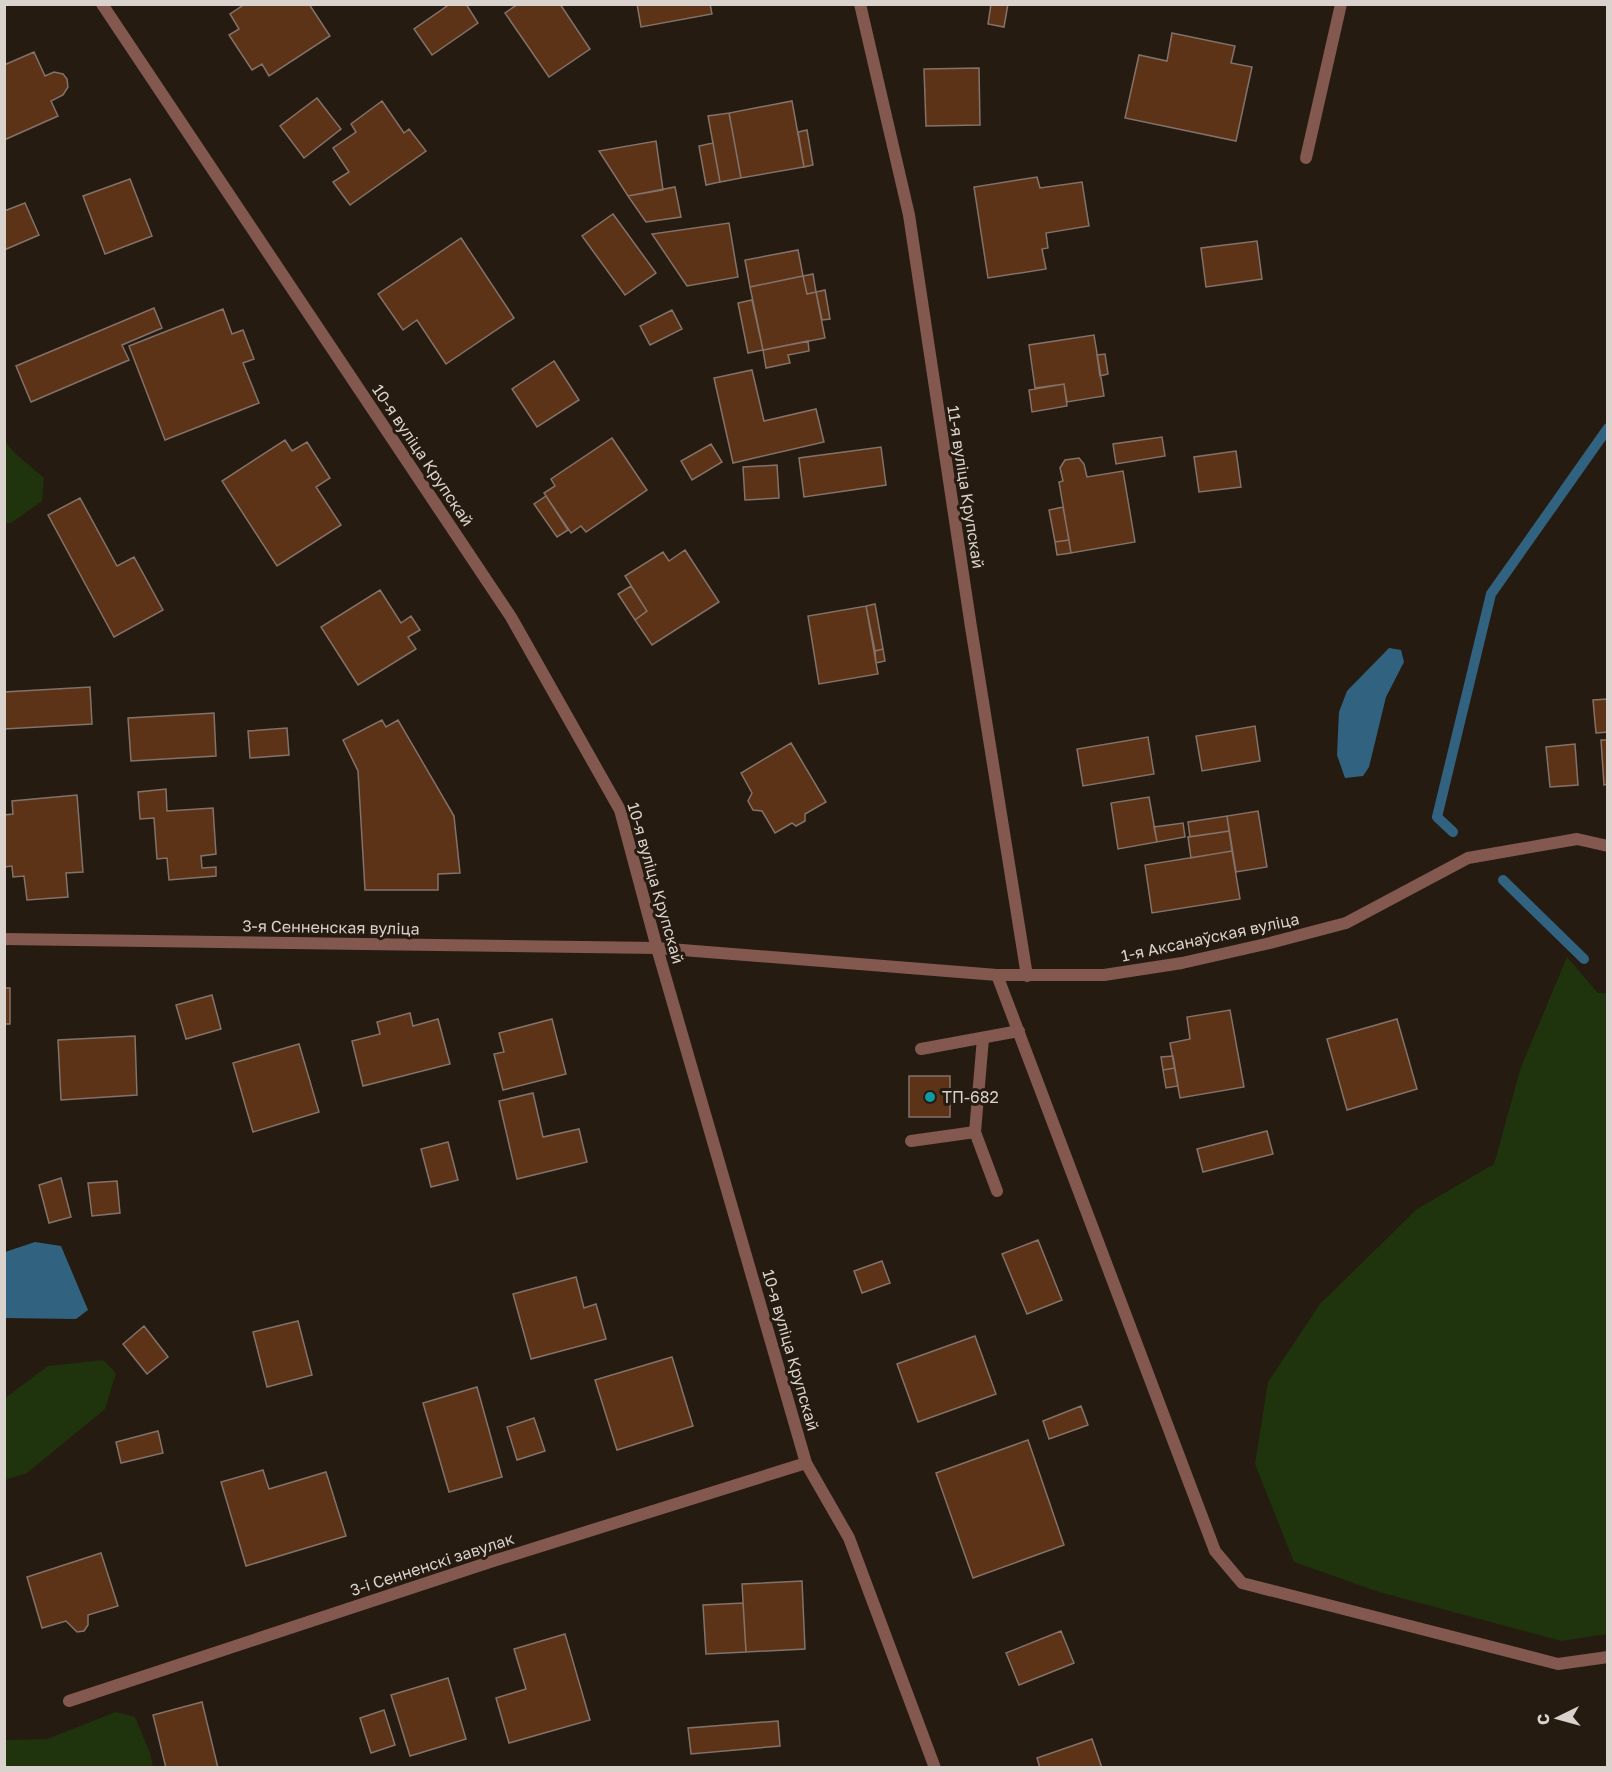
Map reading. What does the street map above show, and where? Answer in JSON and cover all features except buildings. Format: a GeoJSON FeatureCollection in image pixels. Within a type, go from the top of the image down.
{"type":"FeatureCollection","features":[{"type":"Feature","properties":{"kind":"street","name":"10-я вуліца Крупскай"},"geometry":{"type":"LineString","coordinates":[[102,4],[511,617],[620,810],[657,948],[806,1463],[849,1538],[935,1767]]}},
{"type":"Feature","properties":{"kind":"street","name":"11-я вуліца Крупскай"},"geometry":{"type":"LineString","coordinates":[[860,4],[909,215],[971,627],[1028,976]]}},
{"type":"Feature","properties":{"kind":"street"},"geometry":{"type":"LineString","coordinates":[[1306,158],[1341,4]]}},
{"type":"Feature","properties":{"kind":"street","name":"1-я Аксанаўская вуліца"},"geometry":{"type":"LineString","coordinates":[[657,948],[997,975],[1104,975],[1182,963],[1270,944],[1346,923],[1468,858],[1578,839],[1608,846]]}},
{"type":"Feature","properties":{"kind":"street","name":"3-я Сенненская вуліца"},"geometry":{"type":"LineString","coordinates":[[4,939],[657,948]]}},
{"type":"Feature","properties":{"kind":"street"},"geometry":{"type":"LineString","coordinates":[[997,975],[1215,1551],[1242,1583],[1558,1664],[1608,1657]]}},
{"type":"Feature","properties":{"kind":"street"},"geometry":{"type":"LineString","coordinates":[[921,1049],[1019,1031]]}},
{"type":"Feature","properties":{"kind":"street"},"geometry":{"type":"LineString","coordinates":[[983,1038],[975,1132],[998,1191]]}},
{"type":"Feature","properties":{"kind":"street"},"geometry":{"type":"LineString","coordinates":[[911,1141],[975,1132]]}},
{"type":"Feature","properties":{"kind":"street","name":"3-і Сенненскі завулак"},"geometry":{"type":"LineString","coordinates":[[69,1701],[488,1563],[806,1463]]}},
{"type":"Feature","properties":{"kind":"green space"},"geometry":{"type":"Polygon","coordinates":[[[4,441],[44,478],[42,501],[11,523],[5,523],[4,441]]]}},
{"type":"Feature","properties":{"kind":"green space"},"geometry":{"type":"Polygon","coordinates":[[[1567,957],[1598,993],[1607,993],[1608,1634],[1561,1641],[1379,1592],[1294,1562],[1255,1464],[1268,1382],[1320,1304],[1417,1209],[1494,1164],[1521,1067],[1567,957]]]}},
{"type":"Feature","properties":{"kind":"green space"},"geometry":{"type":"Polygon","coordinates":[[[103,1360],[116,1373],[105,1409],[27,1473],[5,1480],[5,1398],[48,1366],[103,1360]]]}},
{"type":"Feature","properties":{"kind":"green space"},"geometry":{"type":"Polygon","coordinates":[[[116,1712],[135,1717],[150,1753],[153,1767],[5,1767],[5,1740],[47,1739],[116,1712]]]}},
{"type":"Feature","properties":{"kind":"water"},"geometry":{"type":"Polygon","coordinates":[[[1389,648],[1401,650],[1404,662],[1386,697],[1369,767],[1363,776],[1345,778],[1337,755],[1339,712],[1347,691],[1389,648]]]}},
{"type":"Feature","properties":{"kind":"water"},"geometry":{"type":"Polygon","coordinates":[[[35,1242],[61,1246],[88,1310],[76,1319],[5,1318],[5,1252],[35,1242]]]}},
{"type":"Feature","properties":{"kind":"waterway"},"geometry":{"type":"LineString","coordinates":[[1453,832],[1437,817],[1491,594],[1608,428]]}},
{"type":"Feature","properties":{"kind":"waterway"},"geometry":{"type":"LineString","coordinates":[[1503,880],[1584,959]]}},
{"type":"Feature","properties":{"kind":"place","name":"ТП-682"},"geometry":{"type":"Point","coordinates":[930,1097]}}]}
